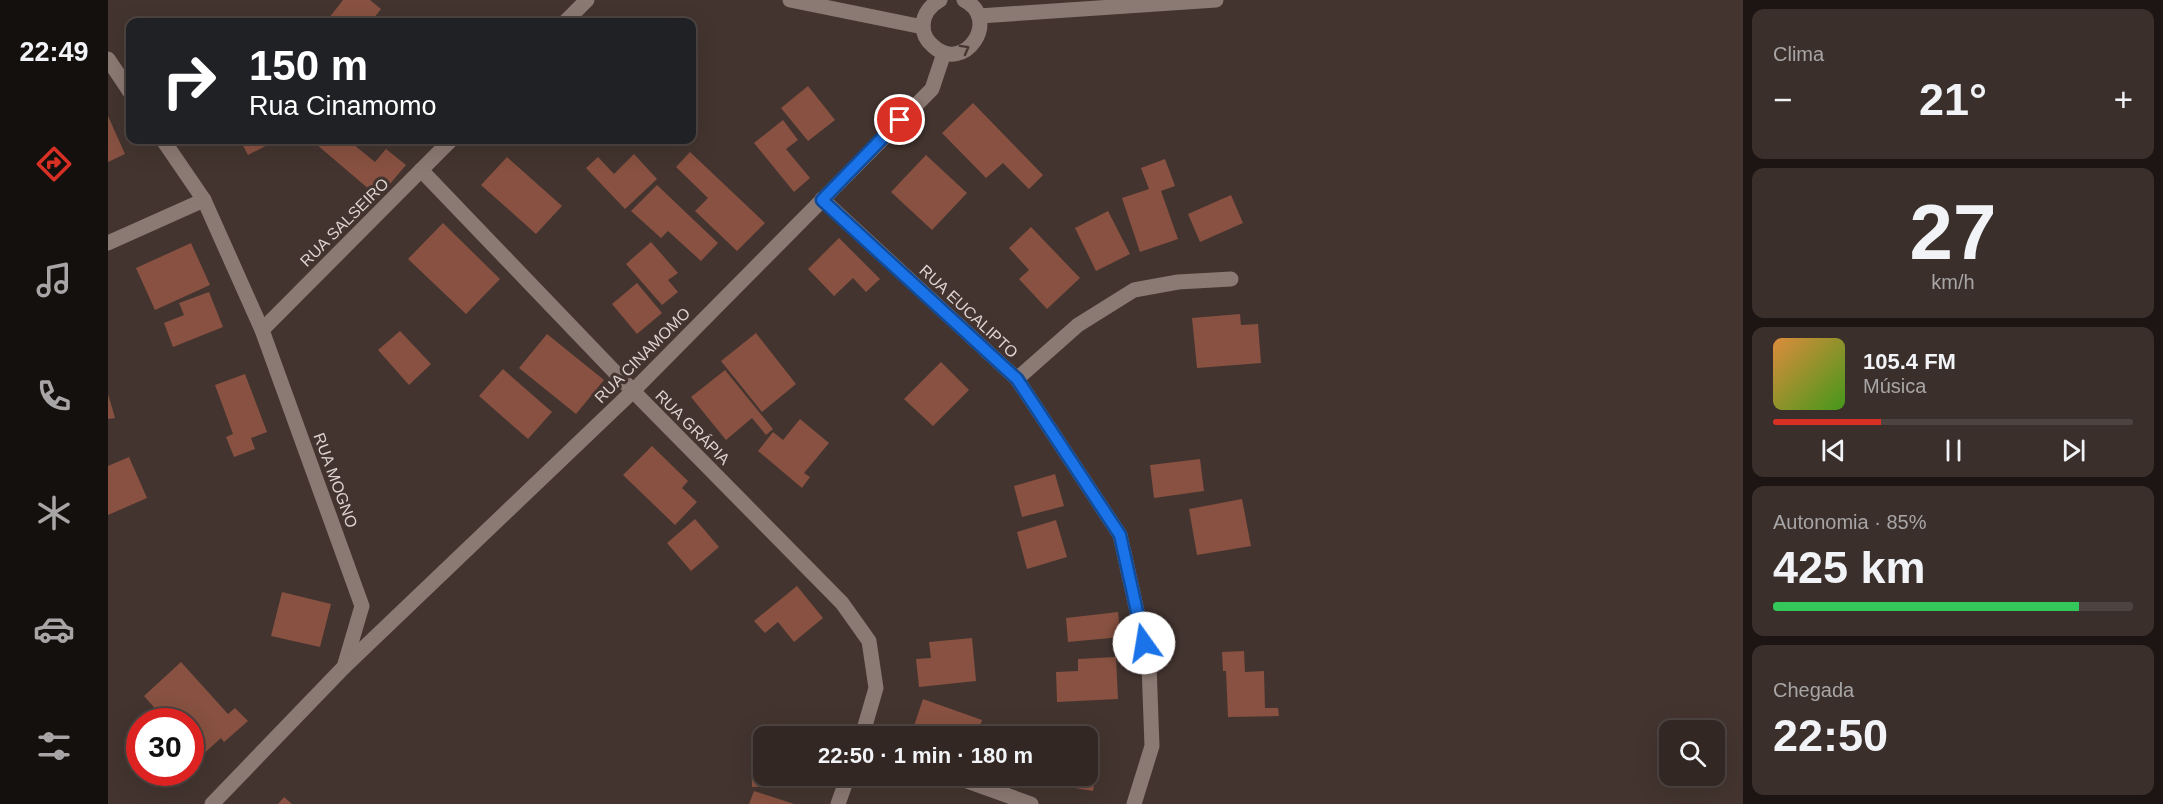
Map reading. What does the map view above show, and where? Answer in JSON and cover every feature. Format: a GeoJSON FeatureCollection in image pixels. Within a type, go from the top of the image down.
{"type":"FeatureCollection","features":[{"type":"Feature","properties":{"kind":"street"},"geometry":{"type":"LineString","coordinates":[[569,18],[587,0]]}},
{"type":"Feature","properties":{"kind":"street"},"geometry":{"type":"LineString","coordinates":[[790,0],[923,27]]}},
{"type":"Feature","properties":{"kind":"street"},"geometry":{"type":"LineString","coordinates":[[940,0],[928,10],[923,27],[930,43],[944,53],[962,52],[976,42],[980,33],[979,16],[975,8],[964,0]]}},
{"type":"Feature","properties":{"kind":"street"},"geometry":{"type":"LineString","coordinates":[[979,16],[1216,0]]}},
{"type":"Feature","properties":{"kind":"street","name":"RUA CINAMOMO"},"geometry":{"type":"LineString","coordinates":[[344,667],[633,391],[932,89],[944,53]]}},
{"type":"Feature","properties":{"kind":"street"},"geometry":{"type":"LineString","coordinates":[[108,59],[126,86]]}},
{"type":"Feature","properties":{"kind":"street","name":"RUA MOGNO"},"geometry":{"type":"LineString","coordinates":[[166,144],[204,200],[262,330],[362,606],[344,667],[212,804]]}},
{"type":"Feature","properties":{"kind":"street","name":"RUA SALSEIRO"},"geometry":{"type":"LineString","coordinates":[[262,330],[447,144]]}},
{"type":"Feature","properties":{"kind":"street","name":"RUA GRÁPIA"},"geometry":{"type":"LineString","coordinates":[[421,170],[633,391],[842,603],[868,641],[876,688],[865,726]]}},
{"type":"Feature","properties":{"kind":"street"},"geometry":{"type":"LineString","coordinates":[[108,243],[204,200]]}},
{"type":"Feature","properties":{"kind":"street","name":"RUA EUCALIPTO"},"geometry":{"type":"LineString","coordinates":[[822,200],[1017,379],[1120,535],[1149,664],[1152,746],[1134,804]]}},
{"type":"Feature","properties":{"kind":"street"},"geometry":{"type":"LineString","coordinates":[[1017,379],[1078,325],[1134,290],[1178,282],[1231,279]]}},
{"type":"Feature","properties":{"kind":"street"},"geometry":{"type":"LineString","coordinates":[[838,804],[844,786]]}},
{"type":"Feature","properties":{"kind":"street"},"geometry":{"type":"LineString","coordinates":[[981,786],[1031,804]]}},
{"type":"Feature","properties":{"kind":"building"},"geometry":{"type":"Polygon","coordinates":[[[343,0],[370,0],[381,9],[374,18],[329,18],[343,0]]]}},
{"type":"Feature","properties":{"kind":"building"},"geometry":{"type":"Polygon","coordinates":[[[808,86],[835,120],[808,141],[781,108],[808,86]]]}},
{"type":"Feature","properties":{"kind":"building"},"geometry":{"type":"Polygon","coordinates":[[[973,103],[1043,175],[1029,189],[1003,163],[986,178],[942,133],[973,103]]]}},
{"type":"Feature","properties":{"kind":"building"},"geometry":{"type":"Polygon","coordinates":[[[108,116],[125,154],[108,162],[108,116]]]}},
{"type":"Feature","properties":{"kind":"building"},"geometry":{"type":"Polygon","coordinates":[[[783,120],[798,140],[786,149],[810,178],[794,192],[754,143],[783,120]]]}},
{"type":"Feature","properties":{"kind":"building"},"geometry":{"type":"Polygon","coordinates":[[[242,144],[269,144],[248,155],[242,144]]]}},
{"type":"Feature","properties":{"kind":"building"},"geometry":{"type":"Polygon","coordinates":[[[316,144],[353,144],[375,162],[386,149],[406,165],[389,185],[380,178],[370,190],[316,144]]]}},
{"type":"Feature","properties":{"kind":"building"},"geometry":{"type":"Polygon","coordinates":[[[690,152],[765,223],[737,251],[695,211],[708,198],[676,167],[690,152]]]}},
{"type":"Feature","properties":{"kind":"building"},"geometry":{"type":"Polygon","coordinates":[[[634,154],[657,179],[625,209],[586,168],[598,157],[614,174],[634,154]]]}},
{"type":"Feature","properties":{"kind":"building"},"geometry":{"type":"Polygon","coordinates":[[[926,155],[967,193],[932,230],[891,192],[926,155]]]}},
{"type":"Feature","properties":{"kind":"building"},"geometry":{"type":"Polygon","coordinates":[[[507,157],[562,206],[536,234],[481,185],[507,157]]]}},
{"type":"Feature","properties":{"kind":"building"},"geometry":{"type":"Polygon","coordinates":[[[1165,159],[1175,186],[1161,191],[1178,239],[1140,252],[1122,198],[1149,189],[1141,168],[1165,159]]]}},
{"type":"Feature","properties":{"kind":"building"},"geometry":{"type":"Polygon","coordinates":[[[657,185],[718,243],[701,261],[668,231],[661,238],[631,211],[657,185]]]}},
{"type":"Feature","properties":{"kind":"building"},"geometry":{"type":"Polygon","coordinates":[[[1231,195],[1243,223],[1200,242],[1188,214],[1231,195]]]}},
{"type":"Feature","properties":{"kind":"building"},"geometry":{"type":"Polygon","coordinates":[[[1108,211],[1130,254],[1096,271],[1075,228],[1108,211]]]}},
{"type":"Feature","properties":{"kind":"building"},"geometry":{"type":"Polygon","coordinates":[[[443,223],[500,279],[466,314],[408,259],[443,223]]]}},
{"type":"Feature","properties":{"kind":"building"},"geometry":{"type":"Polygon","coordinates":[[[1031,227],[1080,278],[1047,309],[1019,279],[1029,270],[1009,248],[1031,227]]]}},
{"type":"Feature","properties":{"kind":"building"},"geometry":{"type":"Polygon","coordinates":[[[839,238],[880,279],[866,292],[853,278],[834,296],[808,269],[839,238]]]}},
{"type":"Feature","properties":{"kind":"building"},"geometry":{"type":"Polygon","coordinates":[[[651,242],[678,273],[668,280],[678,292],[662,305],[626,264],[651,242]]]}},
{"type":"Feature","properties":{"kind":"building"},"geometry":{"type":"Polygon","coordinates":[[[191,243],[210,285],[155,310],[136,268],[191,243]]]}},
{"type":"Feature","properties":{"kind":"building"},"geometry":{"type":"Polygon","coordinates":[[[637,283],[662,313],[637,334],[612,304],[637,283]]]}},
{"type":"Feature","properties":{"kind":"building"},"geometry":{"type":"Polygon","coordinates":[[[209,292],[223,327],[173,347],[164,323],[184,315],[179,303],[209,292]]]}},
{"type":"Feature","properties":{"kind":"building"},"geometry":{"type":"Polygon","coordinates":[[[1240,314],[1241,325],[1258,324],[1261,363],[1197,368],[1192,318],[1240,314]]]}},
{"type":"Feature","properties":{"kind":"building"},"geometry":{"type":"Polygon","coordinates":[[[400,331],[431,364],[409,385],[378,350],[400,331]]]}},
{"type":"Feature","properties":{"kind":"building"},"geometry":{"type":"Polygon","coordinates":[[[756,333],[796,384],[762,412],[721,361],[756,333]]]}},
{"type":"Feature","properties":{"kind":"building"},"geometry":{"type":"Polygon","coordinates":[[[547,334],[604,380],[576,414],[519,368],[547,334]]]}},
{"type":"Feature","properties":{"kind":"building"},"geometry":{"type":"Polygon","coordinates":[[[941,362],[969,390],[933,426],[904,399],[941,362]]]}},
{"type":"Feature","properties":{"kind":"building"},"geometry":{"type":"Polygon","coordinates":[[[503,369],[552,412],[528,439],[479,396],[503,369]]]}},
{"type":"Feature","properties":{"kind":"building"},"geometry":{"type":"Polygon","coordinates":[[[725,370],[773,429],[766,435],[752,418],[726,440],[691,397],[725,370]]]}},
{"type":"Feature","properties":{"kind":"building"},"geometry":{"type":"Polygon","coordinates":[[[245,374],[267,432],[251,438],[255,449],[234,457],[226,437],[233,434],[215,385],[245,374]]]}},
{"type":"Feature","properties":{"kind":"building"},"geometry":{"type":"Polygon","coordinates":[[[108,394],[115,418],[108,419],[108,394]]]}},
{"type":"Feature","properties":{"kind":"building"},"geometry":{"type":"Polygon","coordinates":[[[800,419],[829,443],[804,473],[810,477],[802,488],[758,451],[773,432],[783,440],[800,419]]]}},
{"type":"Feature","properties":{"kind":"building"},"geometry":{"type":"Polygon","coordinates":[[[652,446],[688,481],[682,488],[697,502],[675,525],[623,475],[652,446]]]}},
{"type":"Feature","properties":{"kind":"building"},"geometry":{"type":"Polygon","coordinates":[[[129,457],[147,498],[108,515],[108,466],[129,457]]]}},
{"type":"Feature","properties":{"kind":"building"},"geometry":{"type":"Polygon","coordinates":[[[1200,459],[1204,491],[1154,498],[1150,465],[1200,459]]]}},
{"type":"Feature","properties":{"kind":"building"},"geometry":{"type":"Polygon","coordinates":[[[1055,474],[1064,506],[1022,517],[1014,486],[1055,474]]]}},
{"type":"Feature","properties":{"kind":"building"},"geometry":{"type":"Polygon","coordinates":[[[1242,499],[1251,546],[1197,555],[1189,509],[1242,499]]]}},
{"type":"Feature","properties":{"kind":"building"},"geometry":{"type":"Polygon","coordinates":[[[695,519],[719,547],[691,571],[667,543],[695,519]]]}},
{"type":"Feature","properties":{"kind":"building"},"geometry":{"type":"Polygon","coordinates":[[[1056,520],[1067,557],[1027,569],[1017,532],[1056,520]]]}},
{"type":"Feature","properties":{"kind":"building"},"geometry":{"type":"Polygon","coordinates":[[[797,586],[823,618],[794,642],[778,622],[765,633],[754,621],[797,586]]]}},
{"type":"Feature","properties":{"kind":"building"},"geometry":{"type":"Polygon","coordinates":[[[282,592],[331,604],[320,647],[271,636],[282,592]]]}},
{"type":"Feature","properties":{"kind":"building"},"geometry":{"type":"Polygon","coordinates":[[[1118,612],[1121,637],[1068,642],[1066,618],[1118,612]]]}},
{"type":"Feature","properties":{"kind":"building"},"geometry":{"type":"Polygon","coordinates":[[[972,638],[976,681],[919,687],[916,659],[931,658],[929,642],[972,638]]]}},
{"type":"Feature","properties":{"kind":"building"},"geometry":{"type":"Polygon","coordinates":[[[1244,651],[1245,672],[1264,671],[1265,708],[1278,708],[1279,716],[1228,717],[1226,671],[1223,671],[1222,652],[1244,651]]]}},
{"type":"Feature","properties":{"kind":"building"},"geometry":{"type":"Polygon","coordinates":[[[1116,657],[1118,699],[1057,702],[1056,672],[1078,671],[1078,659],[1116,657]]]}},
{"type":"Feature","properties":{"kind":"building"},"geometry":{"type":"Polygon","coordinates":[[[181,662],[228,714],[235,708],[248,721],[224,742],[221,738],[204,753],[204,708],[155,708],[144,696],[181,662]]]}},
{"type":"Feature","properties":{"kind":"building"},"geometry":{"type":"Polygon","coordinates":[[[923,699],[982,720],[980,726],[914,726],[923,699]]]}},
{"type":"Feature","properties":{"kind":"building"},"geometry":{"type":"Polygon","coordinates":[[[751,749],[753,749],[753,786],[812,786],[752,787],[751,749]]]}},
{"type":"Feature","properties":{"kind":"building"},"geometry":{"type":"Polygon","coordinates":[[[1062,786],[1094,786],[1093,791],[1062,786]]]}},
{"type":"Feature","properties":{"kind":"building"},"geometry":{"type":"Polygon","coordinates":[[[754,791],[794,804],[749,804],[754,791]]]}},
{"type":"Feature","properties":{"kind":"building"},"geometry":{"type":"Polygon","coordinates":[[[284,797],[292,804],[278,804],[284,797]]]}},
{"type":"Feature","properties":{"kind":"route"},"geometry":{"type":"LineString","coordinates":[[900,120],[822,200],[1017,379],[1120,535],[1144,643]]}}]}
